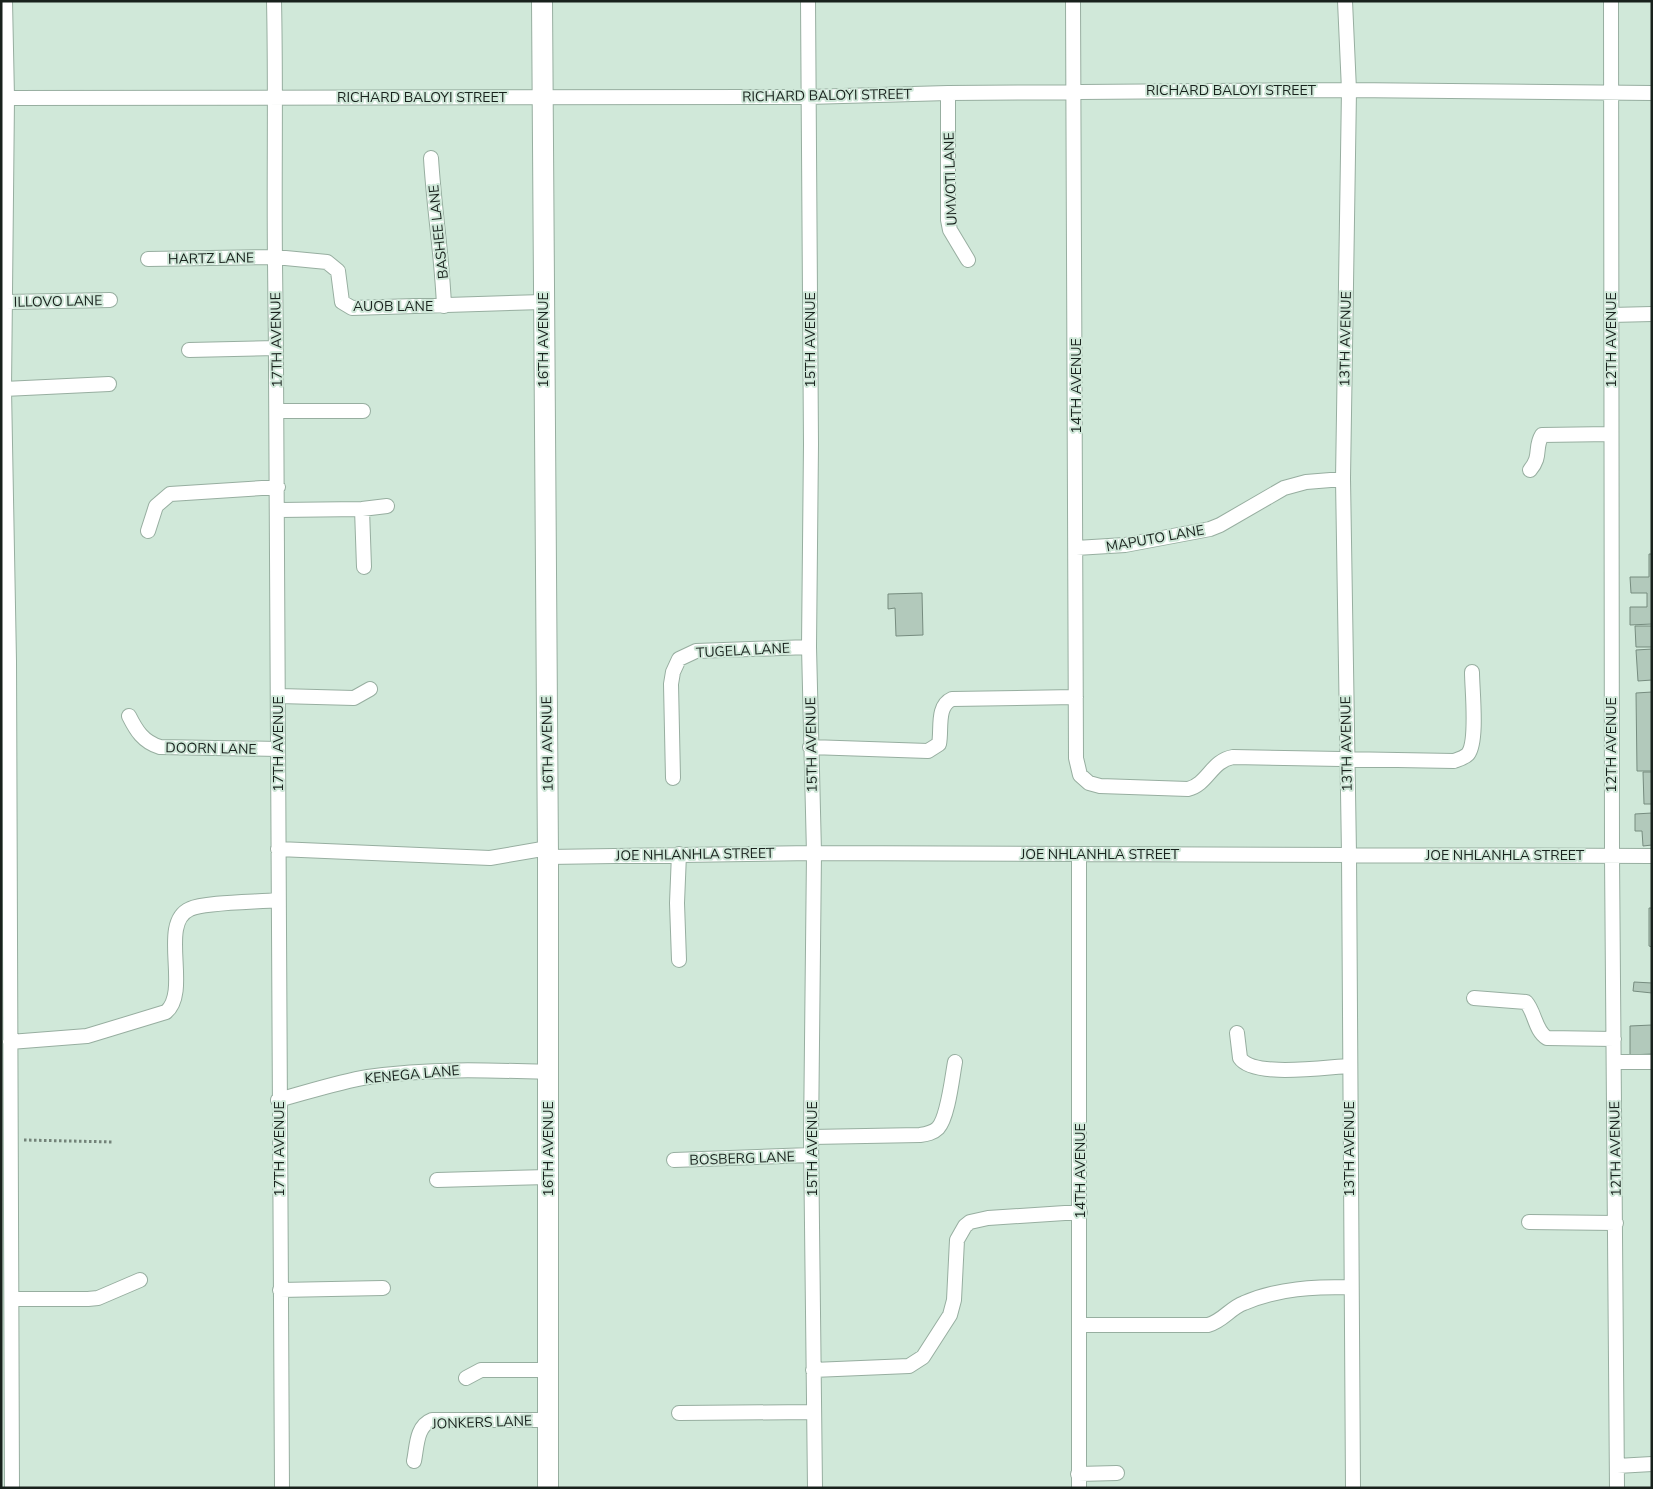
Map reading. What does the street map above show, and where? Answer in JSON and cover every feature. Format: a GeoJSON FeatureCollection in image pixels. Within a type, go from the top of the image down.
{"type":"FeatureCollection","features":[{"type":"Feature","properties":{"kind":"street"},"geometry":{"type":"LineString","coordinates":[[5,1],[5,661],[10,1042],[12,1488]]}},
{"type":"Feature","properties":{"kind":"street","name":"17TH AVENUE"},"geometry":{"type":"LineString","coordinates":[[274,1],[276,98],[275,257],[279,510],[278,1100],[282,1488]]}},
{"type":"Feature","properties":{"kind":"street","name":"16TH AVENUE"},"geometry":{"type":"LineString","coordinates":[[542,1],[548,853],[548,1488]]}},
{"type":"Feature","properties":{"kind":"street","name":"15TH AVENUE"},"geometry":{"type":"LineString","coordinates":[[808,1],[811,444],[809,647],[814,853],[811,1155],[815,1488]]}},
{"type":"Feature","properties":{"kind":"street","name":"14TH AVENUE"},"geometry":{"type":"LineString","coordinates":[[1073,1],[1076,696],[1078,770],[1084,780],[1094,785],[1188,789],[1200,783],[1212,767],[1224,758],[1346,760]]}},
{"type":"Feature","properties":{"kind":"street","name":"13TH AVENUE"},"geometry":{"type":"LineString","coordinates":[[1345,1],[1349,90],[1343,479],[1349,854],[1353,1488]]}},
{"type":"Feature","properties":{"kind":"street","name":"12TH AVENUE"},"geometry":{"type":"LineString","coordinates":[[1612,1],[1610,434],[1617,1488]]}},
{"type":"Feature","properties":{"kind":"street","name":"RICHARD BALOYI STREET"},"geometry":{"type":"LineString","coordinates":[[4,98],[808,97],[948,93],[1349,90],[1652,93]]}},
{"type":"Feature","properties":{"kind":"street","name":"UMVOTI LANE"},"geometry":{"type":"LineString","coordinates":[[948,93],[948,220],[950,230],[968,260]]}},
{"type":"Feature","properties":{"kind":"street","name":"BASHEE LANE"},"geometry":{"type":"LineString","coordinates":[[431,158],[436,229],[443,272],[444,306]]}},
{"type":"Feature","properties":{"kind":"street","name":"AUOB LANE"},"geometry":{"type":"LineString","coordinates":[[275,257],[327,262],[333,265],[338,271],[342,302],[347,306],[360,308],[543,302]]}},
{"type":"Feature","properties":{"kind":"street","name":"HARTZ LANE"},"geometry":{"type":"LineString","coordinates":[[148,259],[275,257]]}},
{"type":"Feature","properties":{"kind":"street","name":"ILLOVO LANE"},"geometry":{"type":"LineString","coordinates":[[6,302],[110,300]]}},
{"type":"Feature","properties":{"kind":"street"},"geometry":{"type":"LineString","coordinates":[[1611,315],[1652,314]]}},
{"type":"Feature","properties":{"kind":"street"},"geometry":{"type":"LineString","coordinates":[[188,350],[276,348]]}},
{"type":"Feature","properties":{"kind":"street"},"geometry":{"type":"LineString","coordinates":[[4,389],[109,384]]}},
{"type":"Feature","properties":{"kind":"street"},"geometry":{"type":"LineString","coordinates":[[277,411],[364,411]]}},
{"type":"Feature","properties":{"kind":"street"},"geometry":{"type":"LineString","coordinates":[[1530,470],[1537,461],[1538,440],[1542,434],[1610,434]]}},
{"type":"Feature","properties":{"kind":"street","name":"MAPUTO LANE"},"geometry":{"type":"LineString","coordinates":[[1076,548],[1125,545],[1203,530],[1220,525],[1284,488],[1306,482],[1343,479]]}},
{"type":"Feature","properties":{"kind":"street"},"geometry":{"type":"LineString","coordinates":[[148,531],[156,506],[170,494],[278,488]]}},
{"type":"Feature","properties":{"kind":"street"},"geometry":{"type":"LineString","coordinates":[[279,510],[362,509],[387,506]]}},
{"type":"Feature","properties":{"kind":"street"},"geometry":{"type":"LineString","coordinates":[[362,509],[364,567]]}},
{"type":"Feature","properties":{"kind":"street","name":"TUGELA LANE"},"geometry":{"type":"LineString","coordinates":[[673,778],[671,684],[673,672],[679,658],[696,652],[809,647]]}},
{"type":"Feature","properties":{"kind":"street"},"geometry":{"type":"LineString","coordinates":[[1346,760],[1454,761],[1462,759],[1471,747],[1473,738],[1472,672]]}},
{"type":"Feature","properties":{"kind":"street"},"geometry":{"type":"LineString","coordinates":[[278,696],[354,698],[370,689]]}},
{"type":"Feature","properties":{"kind":"street"},"geometry":{"type":"LineString","coordinates":[[810,747],[928,751],[939,744],[941,711],[946,703],[952,699],[1076,696]]}},
{"type":"Feature","properties":{"kind":"street","name":"DOORN LANE"},"geometry":{"type":"LineString","coordinates":[[129,716],[137,732],[144,740],[160,747],[278,749]]}},
{"type":"Feature","properties":{"kind":"street","name":"JOE NHLANHLA STREET"},"geometry":{"type":"LineString","coordinates":[[278,849],[490,858],[548,853],[1652,856]]}},
{"type":"Feature","properties":{"kind":"street"},"geometry":{"type":"LineString","coordinates":[[679,854],[676,903],[680,960]]}},
{"type":"Feature","properties":{"kind":"street","name":"14TH AVENUE"},"geometry":{"type":"LineString","coordinates":[[1079,854],[1079,1481]]}},
{"type":"Feature","properties":{"kind":"street"},"geometry":{"type":"LineString","coordinates":[[10,1042],[87,1036],[166,1012],[171,1008],[174,996],[176,930],[181,915],[194,907],[278,900]]}},
{"type":"Feature","properties":{"kind":"street"},"geometry":{"type":"LineString","coordinates":[[1474,998],[1526,1002],[1532,1010],[1542,1035],[1547,1038],[1614,1039]]}},
{"type":"Feature","properties":{"kind":"street"},"geometry":{"type":"LineString","coordinates":[[1238,1033],[1240,1058],[1250,1066],[1270,1069],[1349,1066]]}},
{"type":"Feature","properties":{"kind":"street"},"geometry":{"type":"LineString","coordinates":[[811,1137],[920,1135],[930,1133],[938,1127],[944,1118],[955,1062]]}},
{"type":"Feature","properties":{"kind":"street"},"geometry":{"type":"LineString","coordinates":[[1615,1062],[1652,1062]]}},
{"type":"Feature","properties":{"kind":"street","name":"KENEGA LANE"},"geometry":{"type":"LineString","coordinates":[[278,1100],[357,1079],[410,1072],[476,1069],[548,1072]]}},
{"type":"Feature","properties":{"kind":"street","name":"BOSBERG LANE"},"geometry":{"type":"LineString","coordinates":[[674,1160],[811,1155]]}},
{"type":"Feature","properties":{"kind":"street"},"geometry":{"type":"LineString","coordinates":[[437,1180],[548,1177]]}},
{"type":"Feature","properties":{"kind":"street"},"geometry":{"type":"LineString","coordinates":[[813,1370],[909,1366],[923,1358],[950,1316],[954,1300],[957,1240],[965,1226],[970,1222],[988,1218],[1080,1212]]}},
{"type":"Feature","properties":{"kind":"street"},"geometry":{"type":"LineString","coordinates":[[1529,1222],[1616,1223]]}},
{"type":"Feature","properties":{"kind":"street"},"geometry":{"type":"LineString","coordinates":[[12,1299],[98,1298],[140,1280]]}},
{"type":"Feature","properties":{"kind":"street"},"geometry":{"type":"LineString","coordinates":[[1079,1324],[1208,1324],[1221,1320],[1236,1306],[1279,1293],[1301,1288],[1351,1287]]}},
{"type":"Feature","properties":{"kind":"street"},"geometry":{"type":"LineString","coordinates":[[280,1290],[383,1288]]}},
{"type":"Feature","properties":{"kind":"street"},"geometry":{"type":"LineString","coordinates":[[466,1378],[481,1370],[549,1370]]}},
{"type":"Feature","properties":{"kind":"street"},"geometry":{"type":"LineString","coordinates":[[679,1413],[814,1412]]}},
{"type":"Feature","properties":{"kind":"street","name":"JONKERS LANE"},"geometry":{"type":"LineString","coordinates":[[414,1461],[421,1429],[426,1422],[432,1420],[549,1420]]}},
{"type":"Feature","properties":{"kind":"street"},"geometry":{"type":"LineString","coordinates":[[1617,1466],[1652,1464]]}},
{"type":"Feature","properties":{"kind":"street"},"geometry":{"type":"LineString","coordinates":[[1079,1481],[1117,1473]]}},
{"type":"Feature","properties":{"kind":"path"},"geometry":{"type":"LineString","coordinates":[[9,1133],[114,1142]]}},
{"type":"Feature","properties":{"kind":"building"},"geometry":{"type":"Polygon","coordinates":[[[1649,554],[1652,554],[1652,624],[1630,625],[1630,607],[1647,607],[1647,593],[1631,593],[1630,577],[1649,577],[1649,554]]]}},
{"type":"Feature","properties":{"kind":"building"},"geometry":{"type":"Polygon","coordinates":[[[922,593],[923,635],[896,636],[895,608],[888,609],[888,594],[922,593]]]}},
{"type":"Feature","properties":{"kind":"building"},"geometry":{"type":"Polygon","coordinates":[[[1635,626],[1652,626],[1652,647],[1636,647],[1635,626]]]}},
{"type":"Feature","properties":{"kind":"building"},"geometry":{"type":"Polygon","coordinates":[[[1652,649],[1652,680],[1638,681],[1636,650],[1652,649]]]}},
{"type":"Feature","properties":{"kind":"building"},"geometry":{"type":"Polygon","coordinates":[[[1652,692],[1652,771],[1637,771],[1636,693],[1652,692]]]}},
{"type":"Feature","properties":{"kind":"building"},"geometry":{"type":"Polygon","coordinates":[[[1643,772],[1652,772],[1652,804],[1644,804],[1643,772]]]}},
{"type":"Feature","properties":{"kind":"building"},"geometry":{"type":"Polygon","coordinates":[[[1652,813],[1652,845],[1643,846],[1642,831],[1635,831],[1635,814],[1652,813]]]}},
{"type":"Feature","properties":{"kind":"building"},"geometry":{"type":"Polygon","coordinates":[[[1649,908],[1652,908],[1652,947],[1649,946],[1649,908]]]}},
{"type":"Feature","properties":{"kind":"building"},"geometry":{"type":"Polygon","coordinates":[[[1634,982],[1652,983],[1652,993],[1633,991],[1634,982]]]}},
{"type":"Feature","properties":{"kind":"building"},"geometry":{"type":"Polygon","coordinates":[[[1652,1025],[1652,1054],[1630,1055],[1630,1026],[1652,1025]]]}}]}
